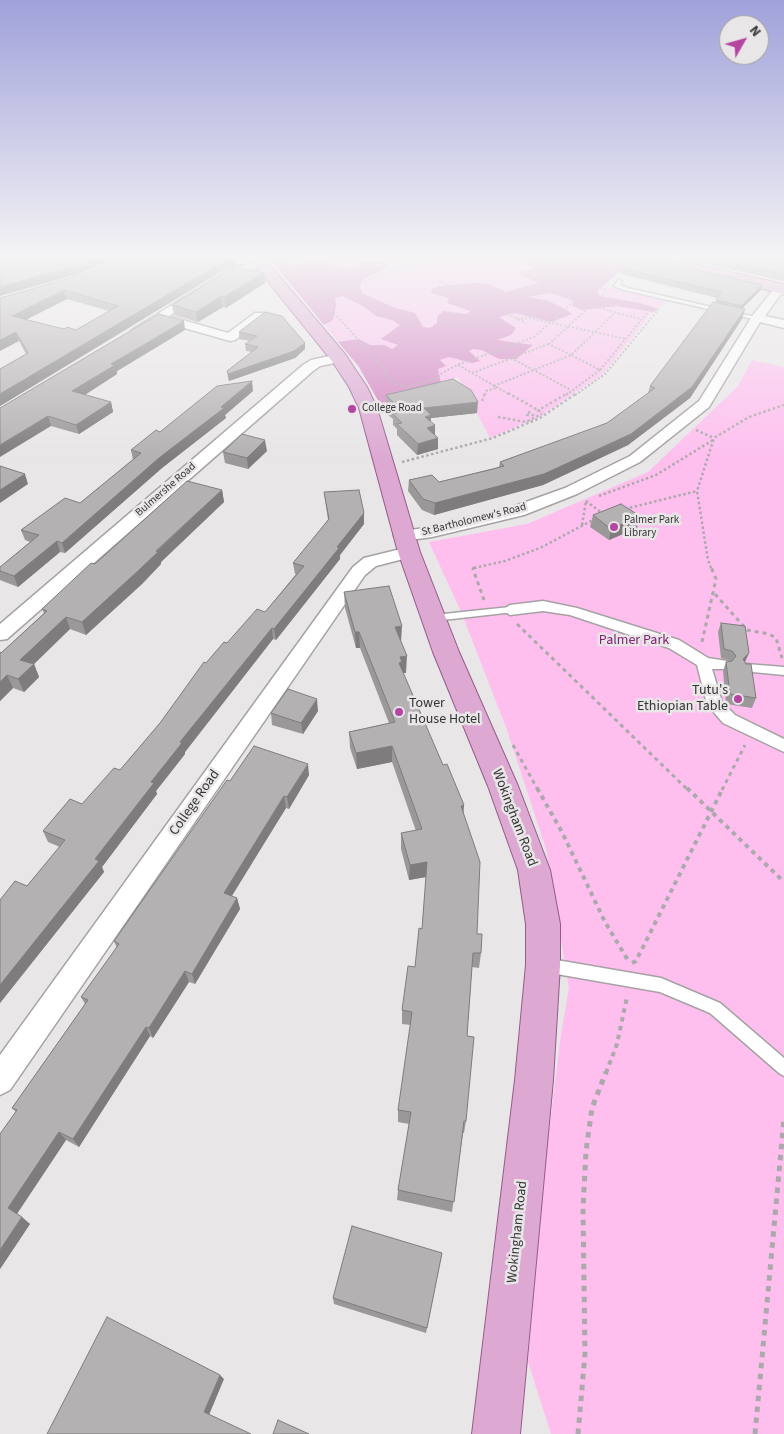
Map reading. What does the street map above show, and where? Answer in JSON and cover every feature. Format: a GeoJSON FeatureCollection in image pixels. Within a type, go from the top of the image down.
{"type":"FeatureCollection","features":[{"type":"Feature","properties":{"kind":"main road","name":"Wokingham Road"},"geometry":{"type":"LineString","coordinates":[[311,325],[338,358],[358,387],[368,408],[406,544],[434,618],[503,786],[534,870],[543,924],[544,965],[534,1080],[496,1434]]}},
{"type":"Feature","properties":{"kind":"street"},"geometry":{"type":"LineString","coordinates":[[128,336],[145,325]]}},
{"type":"Feature","properties":{"kind":"street"},"geometry":{"type":"LineString","coordinates":[[187,325],[230,337],[247,325]]}},
{"type":"Feature","properties":{"kind":"street","name":"St Bartholomew's Road"},"geometry":{"type":"LineString","coordinates":[[406,544],[432,532],[518,510],[571,490],[634,459],[704,404],[752,325]]}},
{"type":"Feature","properties":{"kind":"street","name":"Bulmershe Road"},"geometry":{"type":"LineString","coordinates":[[0,634],[8,619],[308,368],[316,363],[338,358]]}},
{"type":"Feature","properties":{"kind":"street","name":"College Road"},"geometry":{"type":"LineString","coordinates":[[0,1080],[359,571],[370,562],[406,544]]}},
{"type":"Feature","properties":{"kind":"street"},"geometry":{"type":"LineString","coordinates":[[508,611],[543,606],[572,611],[674,644],[704,663],[722,665]]}},
{"type":"Feature","properties":{"kind":"street"},"geometry":{"type":"LineString","coordinates":[[704,663],[705,673],[715,704],[729,719],[752,732],[784,746]]}},
{"type":"Feature","properties":{"kind":"lane"},"geometry":{"type":"LineString","coordinates":[[434,618],[488,611],[508,611]]}},
{"type":"Feature","properties":{"kind":"lane"},"geometry":{"type":"LineString","coordinates":[[746,668],[784,671]]}},
{"type":"Feature","properties":{"kind":"lane"},"geometry":{"type":"LineString","coordinates":[[544,965],[661,985],[706,1004],[715,1008],[784,1068]]}},
{"type":"Feature","properties":{"kind":"path"},"geometry":{"type":"LineString","coordinates":[[345,325],[380,362],[392,382],[407,387],[438,378],[442,373],[457,365],[534,337],[548,325]]}},
{"type":"Feature","properties":{"kind":"path"},"geometry":{"type":"LineString","coordinates":[[559,325],[626,339]]}},
{"type":"Feature","properties":{"kind":"path"},"geometry":{"type":"LineString","coordinates":[[482,401],[486,391],[571,355],[604,325]]}},
{"type":"Feature","properties":{"kind":"path"},"geometry":{"type":"LineString","coordinates":[[532,415],[572,391],[600,370],[637,325]]}},
{"type":"Feature","properties":{"kind":"path"},"geometry":{"type":"LineString","coordinates":[[384,466],[493,438],[540,418],[605,374],[644,325]]}},
{"type":"Feature","properties":{"kind":"path"},"geometry":{"type":"LineString","coordinates":[[472,373],[549,344],[569,327]]}},
{"type":"Feature","properties":{"kind":"path"},"geometry":{"type":"LineString","coordinates":[[549,344],[600,370]]}},
{"type":"Feature","properties":{"kind":"path"},"geometry":{"type":"LineString","coordinates":[[511,358],[572,391]]}},
{"type":"Feature","properties":{"kind":"path"},"geometry":{"type":"LineString","coordinates":[[457,365],[542,413],[526,422],[498,417]]}},
{"type":"Feature","properties":{"kind":"path"},"geometry":{"type":"LineString","coordinates":[[586,501],[656,475],[749,417],[784,405]]}},
{"type":"Feature","properties":{"kind":"path"},"geometry":{"type":"LineString","coordinates":[[704,663],[702,638],[714,594],[716,579],[708,560],[697,491],[713,440]]}},
{"type":"Feature","properties":{"kind":"path"},"geometry":{"type":"LineString","coordinates":[[488,611],[473,569],[540,548],[582,525],[606,515],[571,490]]}},
{"type":"Feature","properties":{"kind":"path"},"geometry":{"type":"LineString","coordinates":[[623,510],[697,491]]}},
{"type":"Feature","properties":{"kind":"path"},"geometry":{"type":"LineString","coordinates":[[582,525],[586,501]]}},
{"type":"Feature","properties":{"kind":"path"},"geometry":{"type":"LineString","coordinates":[[714,594],[747,630],[769,634],[776,638],[784,666]]}},
{"type":"Feature","properties":{"kind":"path"},"geometry":{"type":"LineString","coordinates":[[508,611],[513,620],[784,882]]}},
{"type":"Feature","properties":{"kind":"path"},"geometry":{"type":"LineString","coordinates":[[630,964],[636,961],[752,732]]}},
{"type":"Feature","properties":{"kind":"path"},"geometry":{"type":"LineString","coordinates":[[510,739],[562,832],[605,922],[630,964],[630,972]]}},
{"type":"Feature","properties":{"kind":"path"},"geometry":{"type":"LineString","coordinates":[[578,1434],[585,1354],[582,1208],[586,1151],[592,1108],[618,1044],[629,992]]}},
{"type":"Feature","properties":{"kind":"path"},"geometry":{"type":"LineString","coordinates":[[755,1434],[784,1118]]}},
{"type":"Feature","properties":{"kind":"green space"},"geometry":{"type":"Polygon","coordinates":[[[324,325],[643,325],[603,374],[539,417],[490,438],[458,377],[380,404],[359,367],[324,325]]]}},
{"type":"Feature","properties":{"kind":"green space","name":"Palmer Park"},"geometry":{"type":"Polygon","coordinates":[[[752,360],[784,367],[784,1434],[551,1434],[528,1362],[542,1189],[561,1034],[569,988],[546,849],[507,730],[462,614],[429,542],[527,524],[648,472],[738,386],[752,360]]]}},
{"type":"Feature","properties":{"kind":"shaded area"},"geometry":{"type":"Polygon","coordinates":[[[400,325],[422,325],[423,327],[430,328],[434,325],[511,325],[516,328],[511,335],[497,340],[533,345],[516,359],[499,359],[482,350],[473,349],[469,351],[480,361],[472,363],[449,357],[440,360],[446,366],[438,369],[441,383],[380,404],[359,367],[338,342],[359,339],[370,345],[384,345],[392,349],[398,345],[381,339],[400,325]]]}},
{"type":"Feature","properties":{"kind":"building"},"geometry":{"type":"Polygon","coordinates":[[[0,325],[48,325],[76,330],[85,325],[117,325],[0,394],[0,369],[28,353],[16,332],[0,340],[0,325]]]}},
{"type":"Feature","properties":{"kind":"building"},"geometry":{"type":"Polygon","coordinates":[[[141,325],[177,325],[111,364],[115,365],[72,391],[111,402],[76,425],[48,416],[0,445],[0,408],[141,325]]]}},
{"type":"Feature","properties":{"kind":"building"},"geometry":{"type":"Polygon","coordinates":[[[248,325],[290,325],[305,343],[294,351],[228,374],[227,371],[258,347],[245,344],[257,336],[239,332],[248,325]]]}},
{"type":"Feature","properties":{"kind":"building"},"geometry":{"type":"Polygon","coordinates":[[[696,325],[734,325],[692,387],[631,434],[544,474],[435,503],[423,499],[409,480],[432,475],[439,482],[504,466],[500,462],[607,423],[655,388],[650,386],[696,325]]]}},
{"type":"Feature","properties":{"kind":"building"},"geometry":{"type":"Polygon","coordinates":[[[453,379],[471,390],[478,402],[424,408],[431,415],[425,417],[435,425],[427,428],[438,438],[418,444],[397,424],[402,423],[393,414],[397,413],[388,404],[394,403],[386,395],[453,379]]]}},
{"type":"Feature","properties":{"kind":"building"},"geometry":{"type":"Polygon","coordinates":[[[252,381],[221,407],[224,408],[159,458],[62,543],[57,541],[14,576],[0,571],[0,567],[39,535],[21,530],[65,498],[80,503],[141,453],[131,450],[156,430],[160,432],[217,386],[252,381]]]}},
{"type":"Feature","properties":{"kind":"building"},"geometry":{"type":"Polygon","coordinates":[[[242,434],[265,440],[247,458],[223,452],[242,434]]]}},
{"type":"Feature","properties":{"kind":"building"},"geometry":{"type":"Polygon","coordinates":[[[0,466],[25,474],[0,490],[0,466]]]}},
{"type":"Feature","properties":{"kind":"building"},"geometry":{"type":"Polygon","coordinates":[[[187,481],[222,490],[82,622],[66,617],[20,660],[34,664],[18,679],[7,675],[0,682],[0,652],[47,611],[42,609],[91,563],[95,564],[187,481]]]}},
{"type":"Feature","properties":{"kind":"building"},"geometry":{"type":"Polygon","coordinates":[[[359,490],[364,513],[337,547],[339,548],[180,742],[182,743],[151,782],[154,783],[95,859],[99,861],[0,985],[0,900],[15,881],[27,886],[65,840],[43,831],[70,799],[82,804],[114,768],[120,770],[160,723],[204,662],[206,663],[224,642],[227,643],[257,609],[265,612],[304,566],[293,563],[329,519],[324,492],[359,490]]]}},
{"type":"Feature","properties":{"kind":"building"},"geometry":{"type":"Polygon","coordinates":[[[621,504],[640,516],[611,529],[593,515],[621,504]]]}},
{"type":"Feature","properties":{"kind":"building"},"geometry":{"type":"Polygon","coordinates":[[[389,586],[402,626],[395,627],[407,656],[400,657],[402,662],[399,663],[443,765],[447,764],[464,805],[461,806],[480,862],[477,934],[482,934],[481,953],[473,953],[467,1036],[474,1037],[466,1121],[464,1121],[454,1202],[398,1190],[411,1112],[398,1110],[412,1012],[402,1010],[408,966],[415,967],[419,928],[422,929],[427,862],[410,865],[401,833],[422,829],[392,746],[356,753],[349,732],[395,722],[359,632],[355,632],[344,592],[389,586]]]}},
{"type":"Feature","properties":{"kind":"building"},"geometry":{"type":"Polygon","coordinates":[[[721,623],[745,626],[749,653],[743,659],[746,664],[751,664],[756,698],[730,694],[726,662],[732,661],[736,656],[732,651],[724,649],[721,623]]]}},
{"type":"Feature","properties":{"kind":"building"},"geometry":{"type":"Polygon","coordinates":[[[288,689],[317,699],[301,723],[271,713],[288,689]]]}},
{"type":"Feature","properties":{"kind":"building"},"geometry":{"type":"Polygon","coordinates":[[[254,746],[308,764],[287,797],[284,796],[224,893],[237,898],[192,974],[185,971],[149,1028],[146,1027],[73,1139],[59,1132],[8,1208],[22,1217],[0,1250],[0,1134],[17,1110],[12,1108],[88,1000],[81,997],[119,944],[114,941],[227,780],[230,781],[254,746]]]}},
{"type":"Feature","properties":{"kind":"building"},"geometry":{"type":"Polygon","coordinates":[[[352,1226],[442,1253],[427,1328],[333,1298],[352,1226]]]}},
{"type":"Feature","properties":{"kind":"building"},"geometry":{"type":"Polygon","coordinates":[[[107,1317],[220,1375],[204,1412],[251,1434],[47,1434],[107,1317]]]}},
{"type":"Feature","properties":{"kind":"building"},"geometry":{"type":"Polygon","coordinates":[[[278,1420],[309,1434],[273,1434],[278,1420]]]}},
{"type":"Feature","properties":{"kind":"place","name":"College Road"},"geometry":{"type":"Point","coordinates":[352,409]}},
{"type":"Feature","properties":{"kind":"place","name":"Palmer Park Library"},"geometry":{"type":"Point","coordinates":[614,527]}},
{"type":"Feature","properties":{"kind":"place","name":"Tutu's Ethiopian Table"},"geometry":{"type":"Point","coordinates":[738,699]}},
{"type":"Feature","properties":{"kind":"place","name":"Tower House Hotel"},"geometry":{"type":"Point","coordinates":[399,712]}}]}
